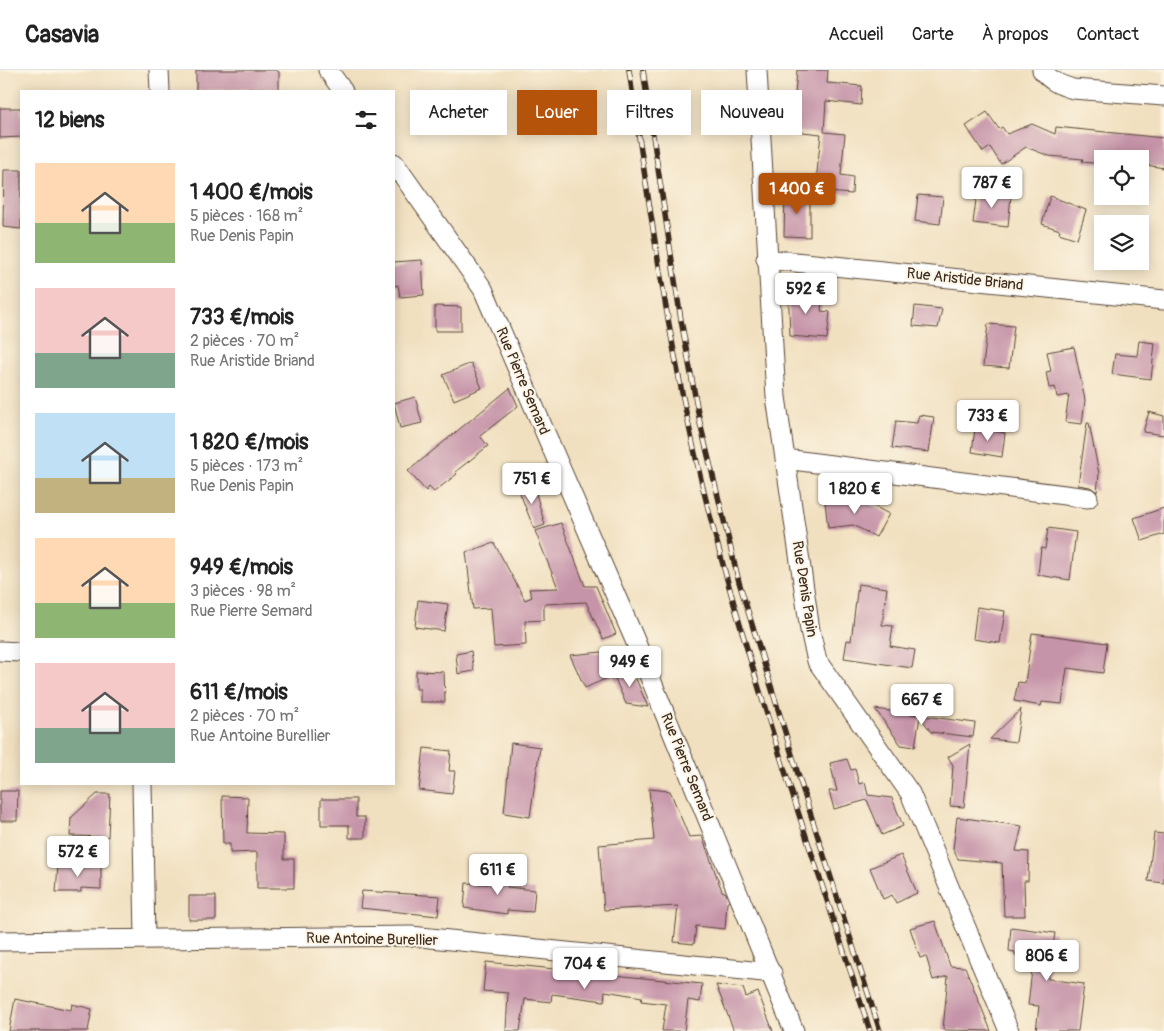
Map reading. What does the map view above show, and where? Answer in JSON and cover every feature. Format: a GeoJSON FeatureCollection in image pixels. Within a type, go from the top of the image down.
{"type":"FeatureCollection","features":[{"type":"Feature","properties":{"kind":"street"},"geometry":{"type":"LineString","coordinates":[[159,70],[160,90]]}},
{"type":"Feature","properties":{"kind":"street"},"geometry":{"type":"LineString","coordinates":[[328,70],[342,90]]}},
{"type":"Feature","properties":{"kind":"street","name":"Rue Denis Papin"},"geometry":{"type":"LineString","coordinates":[[757,70],[766,259],[776,397],[810,630],[817,662],[910,793],[1009,1031]]}},
{"type":"Feature","properties":{"kind":"street"},"geometry":{"type":"LineString","coordinates":[[1042,70],[1060,85],[1073,89],[1164,96]]}},
{"type":"Feature","properties":{"kind":"street","name":"Rue Pierre Semard"},"geometry":{"type":"LineString","coordinates":[[395,164],[483,289],[634,638],[794,1031]]}},
{"type":"Feature","properties":{"kind":"street","name":"Rue Aristide Briand"},"geometry":{"type":"LineString","coordinates":[[766,259],[1164,300]]}},
{"type":"Feature","properties":{"kind":"street"},"geometry":{"type":"LineString","coordinates":[[786,460],[1088,498]]}},
{"type":"Feature","properties":{"kind":"street"},"geometry":{"type":"LineString","coordinates":[[0,651],[20,652]]}},
{"type":"Feature","properties":{"kind":"street"},"geometry":{"type":"LineString","coordinates":[[142,785],[145,938]]}},
{"type":"Feature","properties":{"kind":"street","name":"Rue Antoine Burellier"},"geometry":{"type":"LineString","coordinates":[[0,941],[411,936],[772,973]]}},
{"type":"Feature","properties":{"kind":"building"},"geometry":{"type":"Polygon","coordinates":[[[196,70],[276,70],[279,72],[279,90],[196,90],[196,70]]]}},
{"type":"Feature","properties":{"kind":"building"},"geometry":{"type":"Polygon","coordinates":[[[797,70],[828,70],[827,83],[862,86],[861,105],[826,101],[824,132],[845,134],[841,175],[853,177],[852,194],[815,191],[821,134],[802,132],[802,90],[795,90],[797,70]]]}},
{"type":"Feature","properties":{"kind":"building"},"geometry":{"type":"Polygon","coordinates":[[[0,108],[20,108],[20,137],[0,138],[0,108]]]}},
{"type":"Feature","properties":{"kind":"building"},"geometry":{"type":"Polygon","coordinates":[[[987,112],[999,129],[1002,127],[1007,134],[1032,124],[1055,134],[1056,127],[1164,138],[1164,168],[1149,166],[1149,150],[1094,150],[1094,163],[1082,162],[1083,159],[1049,156],[1026,147],[1001,164],[990,147],[983,152],[966,126],[987,112]]]}},
{"type":"Feature","properties":{"kind":"building"},"geometry":{"type":"Polygon","coordinates":[[[4,170],[20,170],[20,229],[3,227],[4,170]]]}},
{"type":"Feature","properties":{"kind":"building"},"geometry":{"type":"Polygon","coordinates":[[[785,192],[810,193],[810,237],[784,236],[785,192]]]}},
{"type":"Feature","properties":{"kind":"building"},"geometry":{"type":"Polygon","coordinates":[[[977,192],[1011,195],[1008,227],[973,223],[977,192]]]}},
{"type":"Feature","properties":{"kind":"building"},"geometry":{"type":"Polygon","coordinates":[[[918,195],[943,197],[940,224],[915,221],[918,195]]]}},
{"type":"Feature","properties":{"kind":"building"},"geometry":{"type":"Polygon","coordinates":[[[1050,196],[1086,210],[1077,239],[1059,233],[1060,230],[1042,224],[1050,196]]]}},
{"type":"Feature","properties":{"kind":"building"},"geometry":{"type":"Polygon","coordinates":[[[422,260],[424,295],[400,297],[398,285],[395,286],[395,262],[422,260]]]}},
{"type":"Feature","properties":{"kind":"building"},"geometry":{"type":"Polygon","coordinates":[[[788,284],[803,284],[803,300],[822,302],[821,311],[830,312],[827,339],[790,336],[788,284]]]}},
{"type":"Feature","properties":{"kind":"building"},"geometry":{"type":"Polygon","coordinates":[[[435,306],[461,307],[461,331],[435,331],[435,306]]]}},
{"type":"Feature","properties":{"kind":"building"},"geometry":{"type":"Polygon","coordinates":[[[915,306],[942,309],[938,328],[913,326],[915,306]]]}},
{"type":"Feature","properties":{"kind":"building"},"geometry":{"type":"Polygon","coordinates":[[[988,324],[1014,326],[1009,368],[983,366],[988,324]]]}},
{"type":"Feature","properties":{"kind":"building"},"geometry":{"type":"Polygon","coordinates":[[[1139,341],[1155,343],[1151,379],[1112,374],[1115,354],[1137,356],[1139,341]]]}},
{"type":"Feature","properties":{"kind":"building"},"geometry":{"type":"Polygon","coordinates":[[[1074,347],[1085,400],[1082,424],[1065,422],[1069,395],[1057,397],[1055,387],[1049,388],[1046,372],[1051,371],[1047,352],[1074,347]]]}},
{"type":"Feature","properties":{"kind":"building"},"geometry":{"type":"Polygon","coordinates":[[[471,363],[482,388],[454,400],[443,375],[471,363]]]}},
{"type":"Feature","properties":{"kind":"building"},"geometry":{"type":"Polygon","coordinates":[[[510,388],[518,406],[480,436],[488,446],[455,472],[457,474],[434,492],[429,487],[426,491],[408,471],[510,388]]]}},
{"type":"Feature","properties":{"kind":"building"},"geometry":{"type":"Polygon","coordinates":[[[415,397],[422,423],[400,428],[395,403],[415,397]]]}},
{"type":"Feature","properties":{"kind":"building"},"geometry":{"type":"Polygon","coordinates":[[[1149,412],[1164,416],[1164,435],[1143,432],[1149,412]]]}},
{"type":"Feature","properties":{"kind":"building"},"geometry":{"type":"Polygon","coordinates":[[[919,415],[934,417],[929,452],[892,448],[896,421],[917,423],[919,415]]]}},
{"type":"Feature","properties":{"kind":"building"},"geometry":{"type":"Polygon","coordinates":[[[1087,423],[1089,423],[1099,474],[1097,492],[1090,487],[1078,485],[1087,423]]]}},
{"type":"Feature","properties":{"kind":"building"},"geometry":{"type":"Polygon","coordinates":[[[975,428],[1005,433],[1002,457],[972,452],[975,428]]]}},
{"type":"Feature","properties":{"kind":"building"},"geometry":{"type":"Polygon","coordinates":[[[533,483],[545,525],[534,529],[518,488],[533,483]]]}},
{"type":"Feature","properties":{"kind":"building"},"geometry":{"type":"Polygon","coordinates":[[[858,498],[889,514],[876,537],[853,525],[828,528],[825,502],[858,498]]]}},
{"type":"Feature","properties":{"kind":"building"},"geometry":{"type":"Polygon","coordinates":[[[1164,508],[1164,534],[1142,541],[1134,518],[1164,508]]]}},
{"type":"Feature","properties":{"kind":"building"},"geometry":{"type":"Polygon","coordinates":[[[561,523],[585,586],[596,586],[616,634],[603,639],[586,602],[544,604],[544,620],[525,621],[526,645],[494,647],[491,608],[473,609],[466,552],[494,543],[525,600],[532,597],[529,589],[558,588],[535,531],[561,523]]]}},
{"type":"Feature","properties":{"kind":"building"},"geometry":{"type":"Polygon","coordinates":[[[1048,528],[1076,532],[1070,580],[1038,575],[1041,548],[1045,549],[1048,528]]]}},
{"type":"Feature","properties":{"kind":"building"},"geometry":{"type":"Polygon","coordinates":[[[858,584],[887,588],[882,625],[893,626],[890,646],[915,650],[912,668],[844,658],[847,640],[851,641],[858,584]]]}},
{"type":"Feature","properties":{"kind":"building"},"geometry":{"type":"Polygon","coordinates":[[[418,600],[448,604],[444,631],[415,627],[418,600]]]}},
{"type":"Feature","properties":{"kind":"building"},"geometry":{"type":"Polygon","coordinates":[[[977,607],[1005,611],[1000,643],[973,639],[977,607]]]}},
{"type":"Feature","properties":{"kind":"building"},"geometry":{"type":"Polygon","coordinates":[[[1032,633],[1107,643],[1103,673],[1067,668],[1062,704],[1042,702],[1041,706],[1014,701],[1018,682],[1025,683],[1032,633]]]}},
{"type":"Feature","properties":{"kind":"building"},"geometry":{"type":"Polygon","coordinates":[[[471,651],[474,671],[458,674],[456,654],[471,651]]]}},
{"type":"Feature","properties":{"kind":"building"},"geometry":{"type":"Polygon","coordinates":[[[602,652],[612,676],[585,688],[570,655],[602,652]]]}},
{"type":"Feature","properties":{"kind":"building"},"geometry":{"type":"Polygon","coordinates":[[[631,667],[648,707],[626,704],[613,674],[631,667]]]}},
{"type":"Feature","properties":{"kind":"building"},"geometry":{"type":"Polygon","coordinates":[[[416,671],[444,672],[445,702],[420,702],[420,689],[416,689],[416,671]]]}},
{"type":"Feature","properties":{"kind":"building"},"geometry":{"type":"Polygon","coordinates":[[[875,709],[975,723],[973,737],[931,732],[920,716],[915,747],[901,745],[875,709]]]}},
{"type":"Feature","properties":{"kind":"building"},"geometry":{"type":"Polygon","coordinates":[[[1021,709],[1016,742],[990,739],[1021,709]]]}},
{"type":"Feature","properties":{"kind":"building"},"geometry":{"type":"Polygon","coordinates":[[[511,743],[540,747],[530,817],[504,813],[511,743]]]}},
{"type":"Feature","properties":{"kind":"building"},"geometry":{"type":"Polygon","coordinates":[[[970,744],[964,807],[950,806],[953,765],[948,757],[970,744]]]}},
{"type":"Feature","properties":{"kind":"building"},"geometry":{"type":"Polygon","coordinates":[[[424,748],[451,751],[449,771],[455,771],[452,794],[419,790],[424,748]]]}},
{"type":"Feature","properties":{"kind":"building"},"geometry":{"type":"Polygon","coordinates":[[[847,759],[851,770],[855,769],[859,784],[865,782],[868,795],[892,798],[903,826],[882,835],[867,800],[834,809],[829,791],[837,791],[830,763],[847,759]]]}},
{"type":"Feature","properties":{"kind":"building"},"geometry":{"type":"Polygon","coordinates":[[[649,789],[670,791],[689,837],[702,836],[722,891],[726,893],[729,901],[727,903],[725,929],[696,926],[694,944],[674,942],[678,906],[604,910],[599,845],[654,840],[649,789]]]}},
{"type":"Feature","properties":{"kind":"building"},"geometry":{"type":"Polygon","coordinates":[[[0,791],[18,791],[17,821],[0,821],[0,791]]]}},
{"type":"Feature","properties":{"kind":"building"},"geometry":{"type":"Polygon","coordinates":[[[97,794],[110,794],[108,837],[70,836],[71,818],[97,794]]]}},
{"type":"Feature","properties":{"kind":"building"},"geometry":{"type":"Polygon","coordinates":[[[222,796],[248,797],[247,833],[284,834],[284,859],[294,859],[294,888],[257,888],[257,852],[230,853],[230,844],[223,844],[222,796]]]}},
{"type":"Feature","properties":{"kind":"building"},"geometry":{"type":"Polygon","coordinates":[[[321,799],[356,799],[356,817],[365,817],[365,838],[349,838],[349,825],[321,825],[321,799]]]}},
{"type":"Feature","properties":{"kind":"building"},"geometry":{"type":"Polygon","coordinates":[[[957,817],[1022,826],[1016,851],[1029,852],[1028,881],[1024,881],[1025,916],[1004,916],[1002,863],[958,859],[953,849],[957,817]]]}},
{"type":"Feature","properties":{"kind":"building"},"geometry":{"type":"Polygon","coordinates":[[[1154,833],[1164,834],[1164,883],[1148,881],[1154,833]]]}},
{"type":"Feature","properties":{"kind":"building"},"geometry":{"type":"Polygon","coordinates":[[[901,855],[917,893],[896,903],[892,895],[883,899],[870,868],[901,855]]]}},
{"type":"Feature","properties":{"kind":"building"},"geometry":{"type":"Polygon","coordinates":[[[58,865],[101,866],[101,889],[81,888],[81,892],[56,892],[58,865]]]}},
{"type":"Feature","properties":{"kind":"building"},"geometry":{"type":"Polygon","coordinates":[[[489,872],[509,874],[507,887],[535,890],[533,912],[507,910],[507,914],[464,908],[466,883],[488,884],[489,872]]]}},
{"type":"Feature","properties":{"kind":"building"},"geometry":{"type":"Polygon","coordinates":[[[362,891],[440,896],[438,916],[360,908],[362,891]]]}},
{"type":"Feature","properties":{"kind":"building"},"geometry":{"type":"Polygon","coordinates":[[[189,896],[216,896],[216,920],[189,920],[189,896]]]}},
{"type":"Feature","properties":{"kind":"building"},"geometry":{"type":"Polygon","coordinates":[[[935,921],[950,966],[965,967],[991,1031],[943,1030],[948,976],[933,980],[926,956],[920,958],[910,928],[935,921]]]}},
{"type":"Feature","properties":{"kind":"building"},"geometry":{"type":"Polygon","coordinates":[[[1011,927],[1055,933],[1048,979],[1084,984],[1078,1031],[1036,1031],[1039,1006],[1028,1005],[1032,970],[1018,968],[1020,957],[1015,956],[1015,952],[1009,951],[1011,927]]]}},
{"type":"Feature","properties":{"kind":"building"},"geometry":{"type":"Polygon","coordinates":[[[486,962],[702,984],[700,1002],[688,1000],[684,1031],[662,1031],[666,1004],[641,1001],[642,997],[605,991],[604,1001],[552,994],[551,1002],[525,999],[520,1031],[506,1031],[508,993],[483,991],[486,962]]]}},
{"type":"Feature","properties":{"kind":"building"},"geometry":{"type":"Polygon","coordinates":[[[716,985],[743,988],[746,997],[758,992],[773,1031],[734,1031],[716,985]]]}},
{"type":"Feature","properties":{"kind":"building"},"geometry":{"type":"Polygon","coordinates":[[[15,999],[71,1010],[72,1004],[92,1009],[88,1031],[9,1031],[15,999]]]}},
{"type":"Feature","properties":{"kind":"railway"},"geometry":{"type":"LineString","coordinates":[[629,70],[654,237],[673,347],[709,512],[765,708],[870,1031]]}},
{"type":"Feature","properties":{"kind":"railway"},"geometry":{"type":"LineString","coordinates":[[643,70],[681,320],[700,423],[739,582],[880,1031]]}}]}
